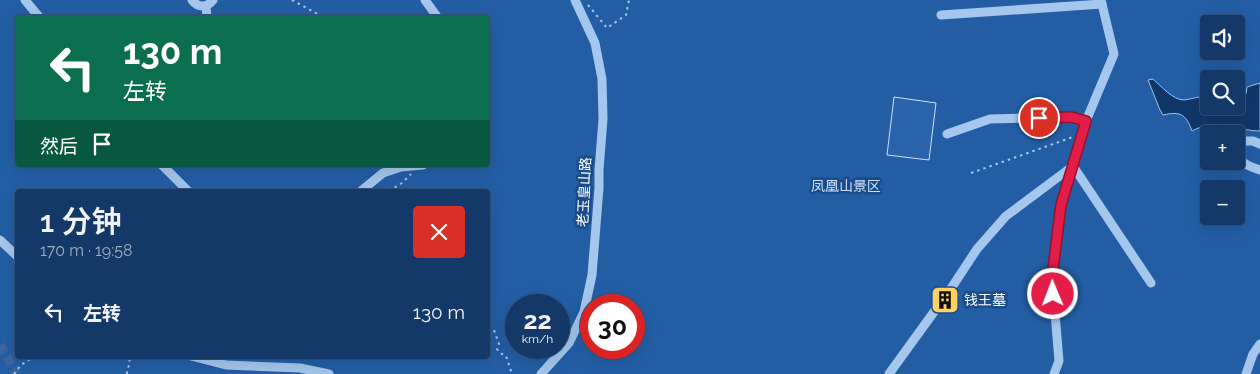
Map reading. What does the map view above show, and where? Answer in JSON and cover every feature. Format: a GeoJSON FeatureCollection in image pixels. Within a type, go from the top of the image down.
{"type":"FeatureCollection","features":[{"type":"Feature","properties":{"kind":"street"},"geometry":{"type":"LineString","coordinates":[[25,0],[38,15]]}},
{"type":"Feature","properties":{"kind":"street"},"geometry":{"type":"LineString","coordinates":[[192,0],[198,5],[209,3]]}},
{"type":"Feature","properties":{"kind":"street"},"geometry":{"type":"LineString","coordinates":[[425,0],[436,15]]}},
{"type":"Feature","properties":{"kind":"street","name":"老玉皇山路"},"geometry":{"type":"LineString","coordinates":[[541,374],[569,343],[577,328],[584,312],[593,267],[599,188],[602,78],[595,43],[575,0]]}},
{"type":"Feature","properties":{"kind":"street"},"geometry":{"type":"LineString","coordinates":[[941,15],[1102,2],[1114,54],[1086,121],[1061,205],[1052,277],[1059,361],[1054,374]]}},
{"type":"Feature","properties":{"kind":"street"},"geometry":{"type":"LineString","coordinates":[[947,134],[990,119],[1071,117],[1086,121]]}},
{"type":"Feature","properties":{"kind":"street"},"geometry":{"type":"LineString","coordinates":[[1260,144],[1253,141],[1239,141],[1238,154],[1243,162],[1260,170]]}},
{"type":"Feature","properties":{"kind":"street"},"geometry":{"type":"LineString","coordinates":[[1073,166],[1151,283]]}},
{"type":"Feature","properties":{"kind":"street"},"geometry":{"type":"LineString","coordinates":[[889,374],[977,249],[1000,222],[1073,166]]}},
{"type":"Feature","properties":{"kind":"street"},"geometry":{"type":"LineString","coordinates":[[164,167],[186,189]]}},
{"type":"Feature","properties":{"kind":"street"},"geometry":{"type":"LineString","coordinates":[[364,189],[384,173],[401,167]]}},
{"type":"Feature","properties":{"kind":"street"},"geometry":{"type":"LineString","coordinates":[[0,240],[15,254]]}},
{"type":"Feature","properties":{"kind":"street"},"geometry":{"type":"LineString","coordinates":[[1246,374],[1260,344]]}},
{"type":"Feature","properties":{"kind":"street"},"geometry":{"type":"LineString","coordinates":[[204,359],[226,364],[300,368],[330,374]]}},
{"type":"Feature","properties":{"kind":"path"},"geometry":{"type":"LineString","coordinates":[[575,0],[585,2],[607,28],[626,15],[629,0]]}},
{"type":"Feature","properties":{"kind":"path"},"geometry":{"type":"LineString","coordinates":[[294,1],[320,15]]}},
{"type":"Feature","properties":{"kind":"path"},"geometry":{"type":"LineString","coordinates":[[971,173],[1083,133]]}},
{"type":"Feature","properties":{"kind":"path"},"geometry":{"type":"LineString","coordinates":[[393,189],[419,167]]}},
{"type":"Feature","properties":{"kind":"path"},"geometry":{"type":"LineString","coordinates":[[490,329],[494,330],[499,344],[497,349],[506,356],[512,374]]}},
{"type":"Feature","properties":{"kind":"path"},"geometry":{"type":"LineString","coordinates":[[14,374],[21,366],[32,359]]}},
{"type":"Feature","properties":{"kind":"path"},"geometry":{"type":"LineString","coordinates":[[127,374],[129,359]]}},
{"type":"Feature","properties":{"kind":"green space","name":"凤凰山景区"},"geometry":{"type":"Polygon","coordinates":[[[0,0],[1260,0],[1260,374],[0,374],[0,0]]]}},
{"type":"Feature","properties":{"kind":"shaded area"},"geometry":{"type":"Polygon","coordinates":[[[1153,79],[1176,98],[1184,100],[1200,96],[1200,115],[1245,115],[1247,87],[1260,83],[1260,131],[1245,130],[1245,125],[1200,125],[1200,127],[1192,131],[1182,115],[1174,113],[1163,115],[1148,80],[1153,79]]]}},
{"type":"Feature","properties":{"kind":"building"},"geometry":{"type":"Polygon","coordinates":[[[894,97],[936,103],[929,160],[887,155],[894,97]]]}},
{"type":"Feature","properties":{"kind":"building"},"geometry":{"type":"Polygon","coordinates":[[[956,293],[959,295],[946,311],[943,310],[956,293]]]}},
{"type":"Feature","properties":{"kind":"tunnel"},"geometry":{"type":"LineString","coordinates":[[0,345],[17,374]]}},
{"type":"Feature","properties":{"kind":"place","name":"钱王墓"},"geometry":{"type":"Point","coordinates":[945,300]}},
{"type":"Feature","properties":{"kind":"route"},"geometry":{"type":"LineString","coordinates":[[1039,118],[1071,117],[1086,121],[1061,205],[1052,277],[1053,294]]}}]}
